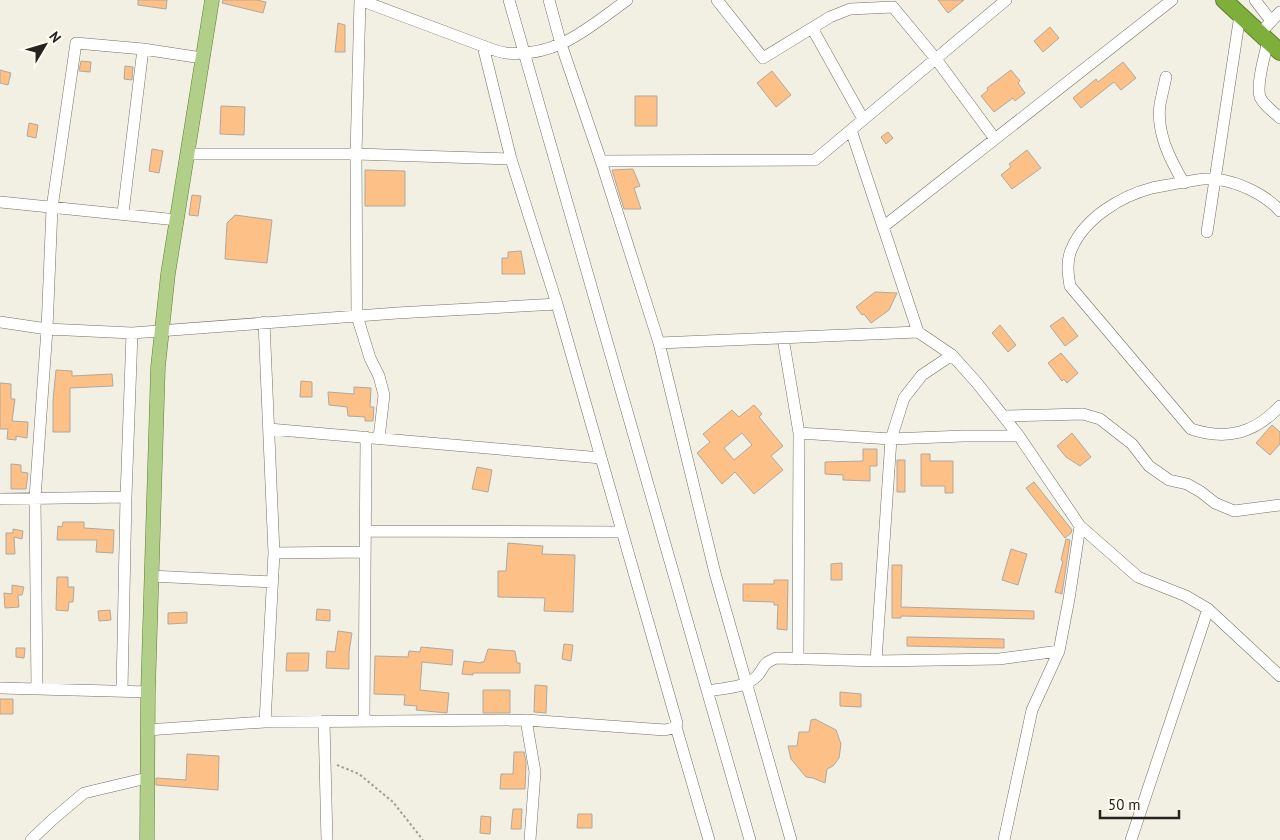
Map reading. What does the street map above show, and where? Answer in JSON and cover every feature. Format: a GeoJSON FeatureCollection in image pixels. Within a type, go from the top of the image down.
{"type":"FeatureCollection","features":[{"type":"Feature","properties":{"kind":"highway"},"geometry":{"type":"LineString","coordinates":[[1224,0],[1280,52]]}},
{"type":"Feature","properties":{"kind":"main road"},"geometry":{"type":"LineString","coordinates":[[147,840],[147,730],[158,367],[168,274],[212,0]]}},
{"type":"Feature","properties":{"kind":"street"},"geometry":{"type":"LineString","coordinates":[[379,438],[384,395],[380,376],[370,358],[358,316],[356,154],[360,0],[504,53],[524,54],[573,40],[628,0]]}},
{"type":"Feature","properties":{"kind":"street"},"geometry":{"type":"LineString","coordinates":[[509,0],[750,840]]}},
{"type":"Feature","properties":{"kind":"street"},"geometry":{"type":"LineString","coordinates":[[549,0],[560,44],[601,161],[659,343],[715,573],[791,840]]}},
{"type":"Feature","properties":{"kind":"street"},"geometry":{"type":"LineString","coordinates":[[717,0],[763,58],[830,17],[850,10],[892,8],[936,59],[995,139]]}},
{"type":"Feature","properties":{"kind":"street"},"geometry":{"type":"LineString","coordinates":[[601,161],[815,160],[1006,0]]}},
{"type":"Feature","properties":{"kind":"street"},"geometry":{"type":"LineString","coordinates":[[883,226],[1172,0]]}},
{"type":"Feature","properties":{"kind":"street"},"geometry":{"type":"LineString","coordinates":[[1255,0],[1271,21]]}},
{"type":"Feature","properties":{"kind":"street"},"geometry":{"type":"LineString","coordinates":[[1280,12],[1271,21],[1264,37],[1259,87],[1260,96],[1264,103],[1280,118]]}},
{"type":"Feature","properties":{"kind":"street"},"geometry":{"type":"LineString","coordinates":[[1207,232],[1240,15]]}},
{"type":"Feature","properties":{"kind":"street"},"geometry":{"type":"LineString","coordinates":[[812,28],[863,119]]}},
{"type":"Feature","properties":{"kind":"street"},"geometry":{"type":"LineString","coordinates":[[37,689],[35,498],[47,330],[52,208],[76,43],[143,49],[202,58]]}},
{"type":"Feature","properties":{"kind":"street"},"geometry":{"type":"LineString","coordinates":[[483,46],[511,159],[557,304],[709,840]]}},
{"type":"Feature","properties":{"kind":"street"},"geometry":{"type":"LineString","coordinates":[[123,214],[143,49]]}},
{"type":"Feature","properties":{"kind":"street"},"geometry":{"type":"LineString","coordinates":[[1166,77],[1160,106],[1160,127],[1171,161],[1184,182]]}},
{"type":"Feature","properties":{"kind":"street"},"geometry":{"type":"LineString","coordinates":[[851,130],[918,332]]}},
{"type":"Feature","properties":{"kind":"street"},"geometry":{"type":"LineString","coordinates":[[187,154],[356,154],[511,159]]}},
{"type":"Feature","properties":{"kind":"street"},"geometry":{"type":"LineString","coordinates":[[1280,211],[1259,194],[1241,186],[1215,179],[1151,188],[1119,201],[1098,216],[1083,231],[1071,249],[1068,270],[1070,286],[1191,429],[1204,433],[1224,435],[1248,430],[1268,420],[1280,406]]}},
{"type":"Feature","properties":{"kind":"street"},"geometry":{"type":"LineString","coordinates":[[0,202],[177,220]]}},
{"type":"Feature","properties":{"kind":"street"},"geometry":{"type":"LineString","coordinates":[[0,322],[47,330],[132,333],[465,308],[557,304]]}},
{"type":"Feature","properties":{"kind":"street"},"geometry":{"type":"LineString","coordinates":[[264,322],[274,553],[265,722]]}},
{"type":"Feature","properties":{"kind":"street"},"geometry":{"type":"LineString","coordinates":[[659,343],[918,332],[952,355],[1004,416],[1080,526],[1138,577],[1186,596],[1208,609],[1280,676]]}},
{"type":"Feature","properties":{"kind":"street"},"geometry":{"type":"LineString","coordinates":[[122,690],[132,333]]}},
{"type":"Feature","properties":{"kind":"street"},"geometry":{"type":"LineString","coordinates":[[782,338],[799,433],[798,659]]}},
{"type":"Feature","properties":{"kind":"street"},"geometry":{"type":"LineString","coordinates":[[876,662],[892,439],[904,398],[922,375],[952,355]]}},
{"type":"Feature","properties":{"kind":"street"},"geometry":{"type":"LineString","coordinates":[[1004,416],[1083,414],[1100,419],[1132,444],[1149,466],[1169,480],[1187,484],[1215,503],[1234,511],[1280,505]]}},
{"type":"Feature","properties":{"kind":"street"},"geometry":{"type":"LineString","coordinates":[[269,429],[601,458]]}},
{"type":"Feature","properties":{"kind":"street"},"geometry":{"type":"LineString","coordinates":[[799,433],[892,439],[1019,436]]}},
{"type":"Feature","properties":{"kind":"street"},"geometry":{"type":"LineString","coordinates":[[364,721],[366,437]]}},
{"type":"Feature","properties":{"kind":"street"},"geometry":{"type":"LineString","coordinates":[[0,499],[126,497]]}},
{"type":"Feature","properties":{"kind":"street"},"geometry":{"type":"LineString","coordinates":[[1004,840],[1032,710],[1059,651],[1070,599],[1080,526]]}},
{"type":"Feature","properties":{"kind":"street"},"geometry":{"type":"LineString","coordinates":[[365,531],[622,532]]}},
{"type":"Feature","properties":{"kind":"street"},"geometry":{"type":"LineString","coordinates":[[274,553],[364,552]]}},
{"type":"Feature","properties":{"kind":"street"},"geometry":{"type":"LineString","coordinates":[[151,576],[272,582]]}},
{"type":"Feature","properties":{"kind":"street"},"geometry":{"type":"LineString","coordinates":[[1131,840],[1208,609]]}},
{"type":"Feature","properties":{"kind":"street"},"geometry":{"type":"LineString","coordinates":[[708,691],[746,684],[756,676],[764,663],[776,658],[876,662],[999,658],[1059,651]]}},
{"type":"Feature","properties":{"kind":"street"},"geometry":{"type":"LineString","coordinates":[[0,688],[148,692]]}},
{"type":"Feature","properties":{"kind":"street"},"geometry":{"type":"LineString","coordinates":[[147,730],[265,722],[324,721],[526,720],[665,730],[676,727]]}},
{"type":"Feature","properties":{"kind":"street"},"geometry":{"type":"LineString","coordinates":[[526,720],[534,772],[530,840]]}},
{"type":"Feature","properties":{"kind":"street"},"geometry":{"type":"LineString","coordinates":[[324,721],[327,840]]}},
{"type":"Feature","properties":{"kind":"street"},"geometry":{"type":"LineString","coordinates":[[30,840],[84,793],[147,778]]}},
{"type":"Feature","properties":{"kind":"path"},"geometry":{"type":"LineString","coordinates":[[325,761],[359,774],[393,802],[423,840]]}},
{"type":"Feature","properties":{"kind":"building"},"geometry":{"type":"Polygon","coordinates":[[[138,0],[167,0],[166,9],[138,5],[138,0]]]}},
{"type":"Feature","properties":{"kind":"building"},"geometry":{"type":"Polygon","coordinates":[[[223,0],[256,0],[266,2],[263,13],[222,3],[223,0]]]}},
{"type":"Feature","properties":{"kind":"building"},"geometry":{"type":"Polygon","coordinates":[[[938,0],[964,0],[948,13],[938,0]]]}},
{"type":"Feature","properties":{"kind":"building"},"geometry":{"type":"Polygon","coordinates":[[[338,23],[345,25],[345,52],[335,52],[338,23]]]}},
{"type":"Feature","properties":{"kind":"building"},"geometry":{"type":"Polygon","coordinates":[[[1050,27],[1059,38],[1043,52],[1034,41],[1050,27]]]}},
{"type":"Feature","properties":{"kind":"building"},"geometry":{"type":"Polygon","coordinates":[[[81,61],[91,62],[90,72],[79,71],[81,61]]]}},
{"type":"Feature","properties":{"kind":"building"},"geometry":{"type":"Polygon","coordinates":[[[1123,62],[1136,78],[1121,90],[1114,82],[1081,108],[1073,98],[1096,79],[1098,82],[1123,62]]]}},
{"type":"Feature","properties":{"kind":"building"},"geometry":{"type":"Polygon","coordinates":[[[125,66],[133,67],[132,80],[124,79],[125,66]]]}},
{"type":"Feature","properties":{"kind":"building"},"geometry":{"type":"Polygon","coordinates":[[[0,70],[11,73],[8,85],[0,83],[0,70]]]}},
{"type":"Feature","properties":{"kind":"building"},"geometry":{"type":"Polygon","coordinates":[[[1011,70],[1020,81],[1018,83],[1025,93],[1015,101],[1013,98],[994,112],[981,96],[988,90],[987,88],[1011,70]]]}},
{"type":"Feature","properties":{"kind":"building"},"geometry":{"type":"Polygon","coordinates":[[[772,71],[791,95],[776,107],[757,83],[772,71]]]}},
{"type":"Feature","properties":{"kind":"building"},"geometry":{"type":"Polygon","coordinates":[[[635,96],[657,96],[657,126],[635,126],[635,96]]]}},
{"type":"Feature","properties":{"kind":"building"},"geometry":{"type":"Polygon","coordinates":[[[221,106],[245,107],[244,135],[220,134],[221,106]]]}},
{"type":"Feature","properties":{"kind":"building"},"geometry":{"type":"Polygon","coordinates":[[[29,123],[38,125],[36,138],[27,136],[29,123]]]}},
{"type":"Feature","properties":{"kind":"building"},"geometry":{"type":"Polygon","coordinates":[[[888,132],[893,138],[886,144],[881,137],[888,132]]]}},
{"type":"Feature","properties":{"kind":"building"},"geometry":{"type":"Polygon","coordinates":[[[152,149],[163,151],[159,173],[149,171],[152,149]]]}},
{"type":"Feature","properties":{"kind":"building"},"geometry":{"type":"Polygon","coordinates":[[[1027,150],[1041,168],[1012,189],[1001,175],[1011,167],[1009,164],[1027,150]]]}},
{"type":"Feature","properties":{"kind":"building"},"geometry":{"type":"Polygon","coordinates":[[[633,169],[640,186],[634,188],[641,209],[624,209],[612,170],[633,169]]]}},
{"type":"Feature","properties":{"kind":"building"},"geometry":{"type":"Polygon","coordinates":[[[365,170],[405,171],[405,206],[365,206],[365,170]]]}},
{"type":"Feature","properties":{"kind":"building"},"geometry":{"type":"Polygon","coordinates":[[[192,195],[201,196],[198,216],[189,215],[192,195]]]}},
{"type":"Feature","properties":{"kind":"building"},"geometry":{"type":"Polygon","coordinates":[[[235,215],[272,220],[267,263],[225,259],[227,223],[235,215]]]}},
{"type":"Feature","properties":{"kind":"building"},"geometry":{"type":"Polygon","coordinates":[[[521,251],[525,274],[502,274],[502,258],[508,258],[508,252],[521,251]]]}},
{"type":"Feature","properties":{"kind":"building"},"geometry":{"type":"Polygon","coordinates":[[[875,292],[897,293],[889,310],[871,323],[856,307],[875,292]]]}},
{"type":"Feature","properties":{"kind":"building"},"geometry":{"type":"Polygon","coordinates":[[[1063,317],[1078,336],[1065,346],[1050,326],[1063,317]]]}},
{"type":"Feature","properties":{"kind":"building"},"geometry":{"type":"Polygon","coordinates":[[[1000,325],[1016,345],[1008,352],[992,333],[1000,325]]]}},
{"type":"Feature","properties":{"kind":"building"},"geometry":{"type":"Polygon","coordinates":[[[1061,353],[1078,373],[1067,383],[1064,379],[1062,381],[1048,363],[1061,353]]]}},
{"type":"Feature","properties":{"kind":"building"},"geometry":{"type":"Polygon","coordinates":[[[56,370],[72,371],[72,376],[112,374],[113,386],[70,388],[70,432],[53,432],[53,400],[56,370]]]}},
{"type":"Feature","properties":{"kind":"building"},"geometry":{"type":"Polygon","coordinates":[[[301,381],[312,382],[312,397],[300,397],[301,381]]]}},
{"type":"Feature","properties":{"kind":"building"},"geometry":{"type":"Polygon","coordinates":[[[0,383],[11,384],[11,399],[15,399],[12,421],[28,422],[27,438],[16,436],[16,440],[7,439],[8,429],[0,429],[0,383]]]}},
{"type":"Feature","properties":{"kind":"building"},"geometry":{"type":"Polygon","coordinates":[[[354,387],[371,388],[370,407],[374,407],[373,421],[365,421],[365,417],[348,416],[347,407],[329,405],[328,392],[354,394],[354,387]]]}},
{"type":"Feature","properties":{"kind":"building"},"geometry":{"type":"Polygon","coordinates":[[[754,405],[762,414],[759,417],[783,446],[771,456],[783,470],[754,494],[735,472],[722,484],[697,453],[710,442],[703,434],[732,410],[739,417],[754,405]],[[742,433],[724,448],[734,460],[752,445],[742,433]]]}},
{"type":"Feature","properties":{"kind":"building"},"geometry":{"type":"Polygon","coordinates":[[[1272,425],[1280,432],[1280,444],[1270,455],[1256,443],[1272,425]]]}},
{"type":"Feature","properties":{"kind":"building"},"geometry":{"type":"Polygon","coordinates":[[[1072,433],[1091,457],[1080,466],[1066,457],[1057,446],[1072,433]]]}},
{"type":"Feature","properties":{"kind":"building"},"geometry":{"type":"Polygon","coordinates":[[[863,449],[877,449],[877,466],[870,466],[870,481],[843,480],[843,475],[825,474],[825,462],[863,461],[863,449]]]}},
{"type":"Feature","properties":{"kind":"building"},"geometry":{"type":"Polygon","coordinates":[[[921,454],[930,454],[930,461],[953,461],[953,493],[945,493],[945,486],[921,486],[921,454]]]}},
{"type":"Feature","properties":{"kind":"building"},"geometry":{"type":"Polygon","coordinates":[[[897,460],[905,460],[905,492],[897,492],[897,460]]]}},
{"type":"Feature","properties":{"kind":"building"},"geometry":{"type":"Polygon","coordinates":[[[11,464],[21,465],[21,472],[28,473],[26,489],[11,489],[11,464]]]}},
{"type":"Feature","properties":{"kind":"building"},"geometry":{"type":"Polygon","coordinates":[[[477,467],[492,470],[488,492],[472,489],[477,467]]]}},
{"type":"Feature","properties":{"kind":"building"},"geometry":{"type":"Polygon","coordinates":[[[1034,482],[1072,530],[1065,538],[1026,488],[1034,482]]]}},
{"type":"Feature","properties":{"kind":"building"},"geometry":{"type":"Polygon","coordinates":[[[63,522],[84,522],[84,528],[114,530],[113,553],[96,552],[97,540],[57,540],[58,526],[62,527],[63,522]]]}},
{"type":"Feature","properties":{"kind":"building"},"geometry":{"type":"Polygon","coordinates":[[[13,529],[23,531],[22,539],[14,537],[15,554],[6,554],[6,533],[13,533],[13,529]]]}},
{"type":"Feature","properties":{"kind":"building"},"geometry":{"type":"Polygon","coordinates":[[[1066,539],[1070,540],[1062,594],[1055,592],[1063,561],[1061,560],[1066,539]]]}},
{"type":"Feature","properties":{"kind":"building"},"geometry":{"type":"Polygon","coordinates":[[[508,543],[543,546],[542,554],[575,555],[573,612],[544,611],[545,598],[498,597],[498,571],[506,571],[508,543]]]}},
{"type":"Feature","properties":{"kind":"building"},"geometry":{"type":"Polygon","coordinates":[[[1011,549],[1027,554],[1018,585],[1002,580],[1011,549]]]}},
{"type":"Feature","properties":{"kind":"building"},"geometry":{"type":"Polygon","coordinates":[[[842,563],[842,580],[831,580],[831,564],[842,563]]]}},
{"type":"Feature","properties":{"kind":"building"},"geometry":{"type":"Polygon","coordinates":[[[892,565],[902,565],[901,607],[1034,611],[1034,619],[901,616],[901,618],[892,618],[892,565]]]}},
{"type":"Feature","properties":{"kind":"building"},"geometry":{"type":"Polygon","coordinates":[[[57,577],[68,577],[68,587],[74,587],[73,602],[69,602],[68,611],[56,610],[57,577]]]}},
{"type":"Feature","properties":{"kind":"building"},"geometry":{"type":"Polygon","coordinates":[[[774,580],[788,580],[787,630],[777,629],[778,605],[774,605],[774,602],[743,601],[743,584],[774,584],[774,580]]]}},
{"type":"Feature","properties":{"kind":"building"},"geometry":{"type":"Polygon","coordinates":[[[12,585],[24,587],[22,595],[18,595],[19,607],[5,608],[4,593],[12,594],[12,585]]]}},
{"type":"Feature","properties":{"kind":"building"},"geometry":{"type":"Polygon","coordinates":[[[317,609],[330,610],[330,621],[316,620],[317,609]]]}},
{"type":"Feature","properties":{"kind":"building"},"geometry":{"type":"Polygon","coordinates":[[[110,610],[111,620],[99,621],[98,611],[110,610]]]}},
{"type":"Feature","properties":{"kind":"building"},"geometry":{"type":"Polygon","coordinates":[[[187,612],[187,623],[168,624],[168,613],[187,612]]]}},
{"type":"Feature","properties":{"kind":"building"},"geometry":{"type":"Polygon","coordinates":[[[338,631],[352,633],[349,669],[326,668],[327,651],[335,652],[338,631]]]}},
{"type":"Feature","properties":{"kind":"building"},"geometry":{"type":"Polygon","coordinates":[[[907,637],[1004,639],[1004,648],[907,646],[907,637]]]}},
{"type":"Feature","properties":{"kind":"building"},"geometry":{"type":"Polygon","coordinates":[[[564,644],[573,645],[571,661],[562,659],[564,644]]]}},
{"type":"Feature","properties":{"kind":"building"},"geometry":{"type":"Polygon","coordinates":[[[421,647],[453,650],[452,665],[422,662],[420,690],[449,693],[447,713],[416,710],[417,706],[404,705],[405,695],[374,694],[375,656],[408,657],[409,651],[420,652],[421,647]]]}},
{"type":"Feature","properties":{"kind":"building"},"geometry":{"type":"Polygon","coordinates":[[[16,648],[25,648],[24,658],[16,657],[16,648]]]}},
{"type":"Feature","properties":{"kind":"building"},"geometry":{"type":"Polygon","coordinates":[[[488,649],[515,651],[517,663],[520,663],[520,673],[462,674],[464,661],[484,662],[488,649]]]}},
{"type":"Feature","properties":{"kind":"building"},"geometry":{"type":"Polygon","coordinates":[[[287,653],[309,653],[308,671],[286,671],[287,653]]]}},
{"type":"Feature","properties":{"kind":"building"},"geometry":{"type":"Polygon","coordinates":[[[535,685],[547,686],[546,713],[534,712],[535,685]]]}},
{"type":"Feature","properties":{"kind":"building"},"geometry":{"type":"Polygon","coordinates":[[[483,690],[510,690],[510,713],[483,713],[483,690]]]}},
{"type":"Feature","properties":{"kind":"building"},"geometry":{"type":"Polygon","coordinates":[[[840,692],[861,694],[861,707],[840,706],[840,692]]]}},
{"type":"Feature","properties":{"kind":"building"},"geometry":{"type":"Polygon","coordinates":[[[0,699],[13,699],[13,714],[0,714],[0,699]]]}},
{"type":"Feature","properties":{"kind":"building"},"geometry":{"type":"Polygon","coordinates":[[[815,719],[836,730],[841,744],[839,758],[833,766],[827,769],[825,783],[806,777],[791,759],[788,746],[797,746],[799,732],[809,732],[811,720],[815,719]]]}},
{"type":"Feature","properties":{"kind":"building"},"geometry":{"type":"Polygon","coordinates":[[[514,752],[524,752],[526,762],[525,789],[500,789],[501,774],[513,774],[514,752]]]}},
{"type":"Feature","properties":{"kind":"building"},"geometry":{"type":"Polygon","coordinates":[[[187,754],[219,756],[218,790],[156,785],[156,778],[186,780],[187,754]]]}},
{"type":"Feature","properties":{"kind":"building"},"geometry":{"type":"Polygon","coordinates":[[[513,809],[522,809],[521,829],[511,829],[513,809]]]}},
{"type":"Feature","properties":{"kind":"building"},"geometry":{"type":"Polygon","coordinates":[[[578,814],[592,814],[592,828],[577,828],[578,814]]]}},
{"type":"Feature","properties":{"kind":"building"},"geometry":{"type":"Polygon","coordinates":[[[481,816],[491,817],[490,834],[480,833],[481,816]]]}}]}
